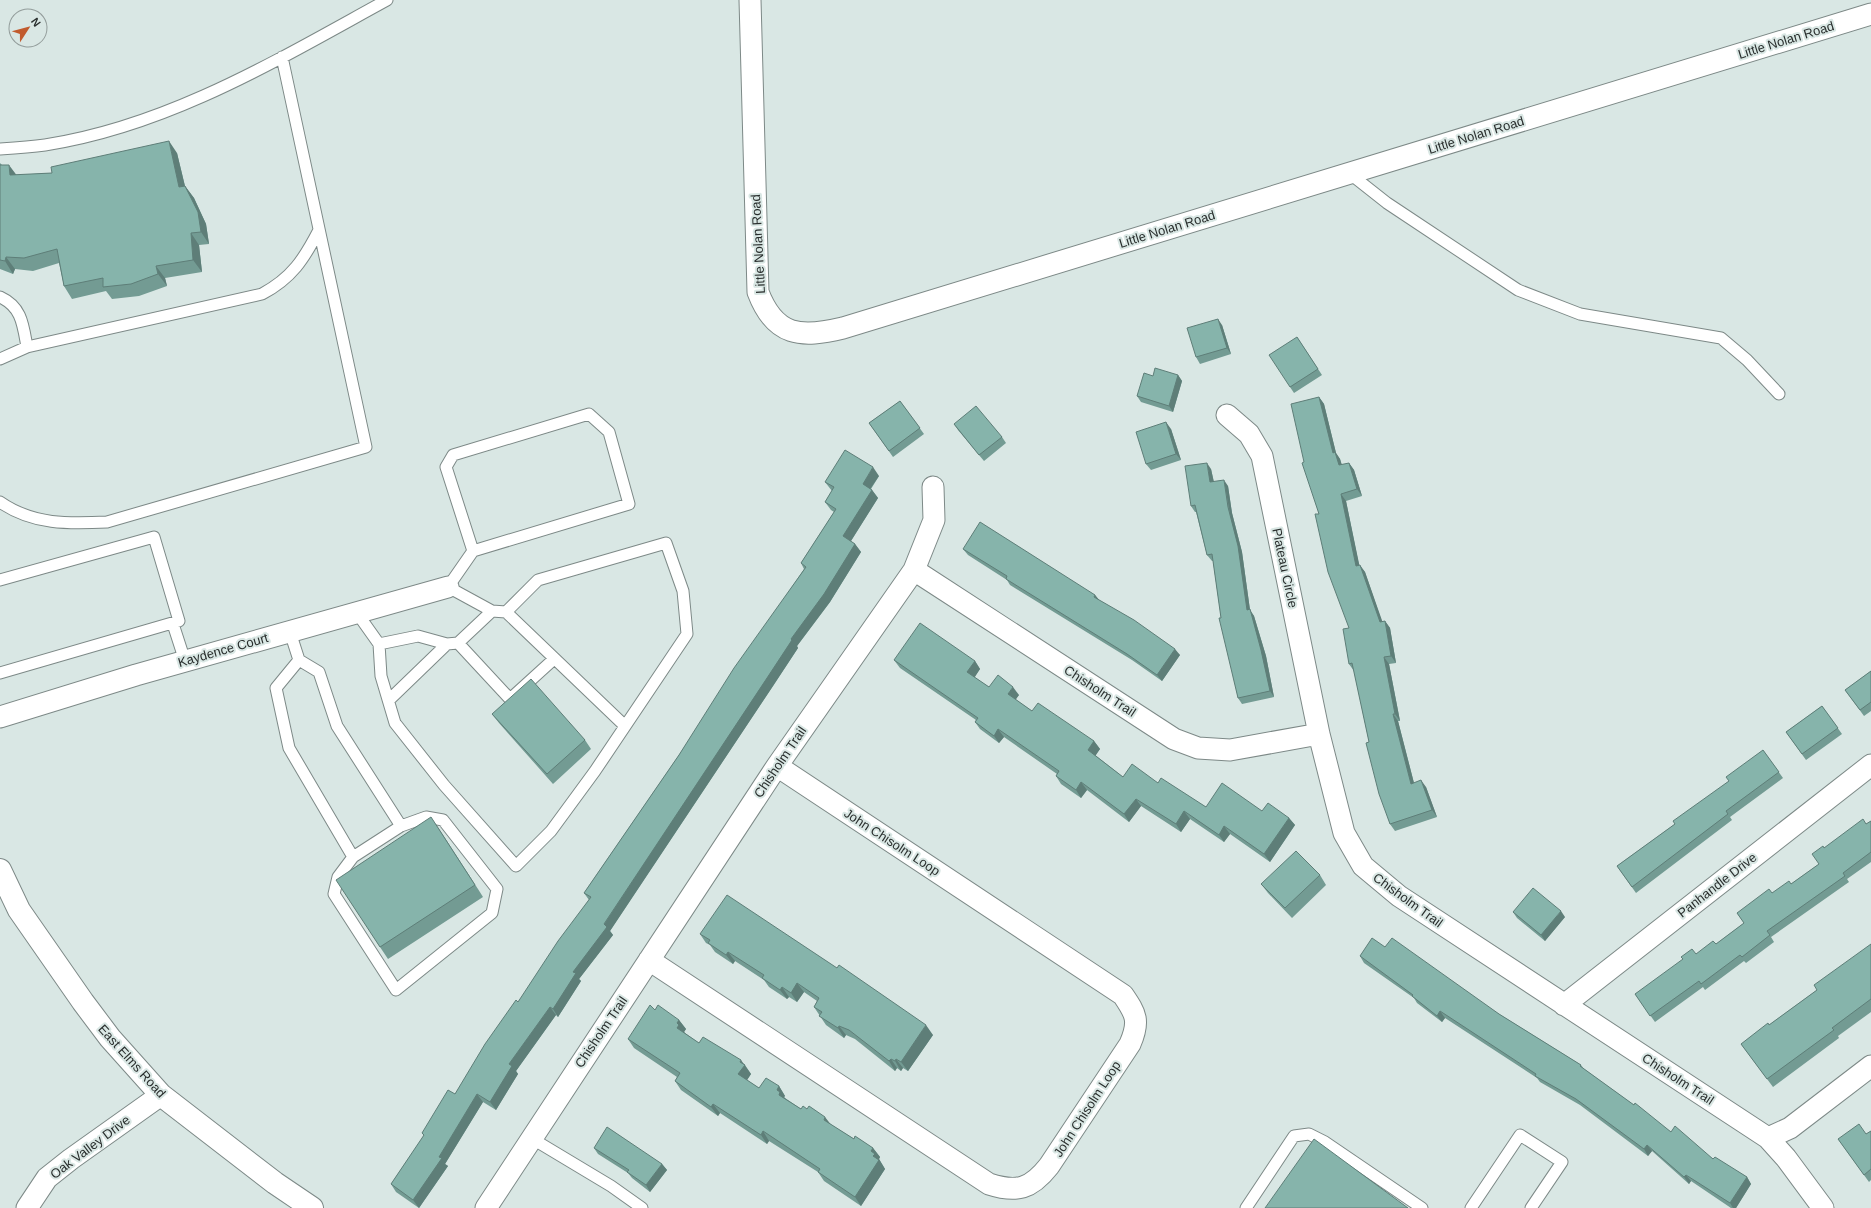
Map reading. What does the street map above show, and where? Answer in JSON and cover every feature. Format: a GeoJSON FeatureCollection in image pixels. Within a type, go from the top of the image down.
{"type":"FeatureCollection","features":[{"type":"Feature","properties":{"kind":"main road","name":"East Elms Road"},"geometry":{"type":"LineString","coordinates":[[0,870],[20,910],[83,1002],[110,1038],[161,1095],[275,1183],[312,1208]]}},
{"type":"Feature","properties":{"kind":"street","name":"Little Nolan Road"},"geometry":{"type":"LineString","coordinates":[[750,0],[758,292],[763,305],[782,328],[799,334],[818,334],[843,328],[1871,14]]}},
{"type":"Feature","properties":{"kind":"street","name":"Plateau Circle"},"geometry":{"type":"LineString","coordinates":[[1227,415],[1249,434],[1262,456],[1319,734]]}},
{"type":"Feature","properties":{"kind":"street"},"geometry":{"type":"LineString","coordinates":[[914,570],[934,520],[933,487]]}},
{"type":"Feature","properties":{"kind":"street","name":"Chisholm Trail"},"geometry":{"type":"LineString","coordinates":[[486,1208],[777,766],[914,570],[1174,739],[1198,748],[1230,750],[1319,734],[1344,833],[1363,866],[1399,896],[1768,1138],[1786,1158],[1823,1208]]}},
{"type":"Feature","properties":{"kind":"street","name":"Kaydence Court"},"geometry":{"type":"LineString","coordinates":[[0,717],[185,661],[448,587]]}},
{"type":"Feature","properties":{"kind":"street","name":"Panhandle Drive"},"geometry":{"type":"LineString","coordinates":[[1564,1005],[1871,765]]}},
{"type":"Feature","properties":{"kind":"street","name":"John Chisolm Loop"},"geometry":{"type":"LineString","coordinates":[[649,960],[989,1184],[1004,1189],[1016,1190],[1038,1180],[1126,1050],[1135,1032],[1135,1012],[1123,995],[777,766]]}},
{"type":"Feature","properties":{"kind":"street"},"geometry":{"type":"LineString","coordinates":[[1768,1138],[1790,1128],[1871,1066]]}},
{"type":"Feature","properties":{"kind":"street","name":"Oak Valley Drive"},"geometry":{"type":"LineString","coordinates":[[27,1208],[48,1178],[71,1159],[161,1095]]}},
{"type":"Feature","properties":{"kind":"lane"},"geometry":{"type":"LineString","coordinates":[[0,149],[52,144],[100,133],[155,116],[193,100],[282,58],[387,0]]}},
{"type":"Feature","properties":{"kind":"lane"},"geometry":{"type":"LineString","coordinates":[[0,502],[6,506],[45,521],[72,523],[107,522],[366,447],[282,58]]}},
{"type":"Feature","properties":{"kind":"lane"},"geometry":{"type":"LineString","coordinates":[[1350,173],[1387,203],[1518,290],[1580,314],[1721,338],[1747,360],[1779,394]]}},
{"type":"Feature","properties":{"kind":"lane"},"geometry":{"type":"LineString","coordinates":[[0,359],[27,346],[262,294],[273,288],[298,267],[319,230]]}},
{"type":"Feature","properties":{"kind":"lane"},"geometry":{"type":"LineString","coordinates":[[0,297],[8,301],[17,310],[22,318],[27,346]]}},
{"type":"Feature","properties":{"kind":"lane"},"geometry":{"type":"LineString","coordinates":[[473,551],[446,467],[453,455],[589,414],[609,432],[629,504],[473,551],[448,587],[492,611],[506,612],[625,726]]}},
{"type":"Feature","properties":{"kind":"lane"},"geometry":{"type":"LineString","coordinates":[[0,580],[154,537],[178,621],[173,624],[0,673]]}},
{"type":"Feature","properties":{"kind":"lane"},"geometry":{"type":"LineString","coordinates":[[357,613],[379,644],[382,676],[396,723],[444,785],[516,866],[551,832],[595,771],[687,634],[683,591],[666,543],[538,580],[506,612]]}},
{"type":"Feature","properties":{"kind":"lane"},"geometry":{"type":"LineString","coordinates":[[389,700],[492,611]]}},
{"type":"Feature","properties":{"kind":"lane"},"geometry":{"type":"LineString","coordinates":[[173,624],[185,661]]}},
{"type":"Feature","properties":{"kind":"lane"},"geometry":{"type":"LineString","coordinates":[[290,632],[299,660],[319,672],[337,726],[402,826]]}},
{"type":"Feature","properties":{"kind":"lane"},"geometry":{"type":"LineString","coordinates":[[379,644],[418,636],[452,644],[510,699],[554,658]]}},
{"type":"Feature","properties":{"kind":"lane"},"geometry":{"type":"LineString","coordinates":[[299,660],[276,688],[289,748],[353,857]]}},
{"type":"Feature","properties":{"kind":"lane"},"geometry":{"type":"LineString","coordinates":[[426,817],[443,820],[497,889],[492,913],[396,990],[334,894],[338,877],[353,857],[402,826],[426,817]]}},
{"type":"Feature","properties":{"kind":"lane"},"geometry":{"type":"LineString","coordinates":[[1246,1208],[1294,1136],[1309,1134],[1325,1142],[1422,1208]]}},
{"type":"Feature","properties":{"kind":"lane"},"geometry":{"type":"LineString","coordinates":[[1471,1208],[1520,1135],[1562,1162],[1531,1208]]}},
{"type":"Feature","properties":{"kind":"lane"},"geometry":{"type":"LineString","coordinates":[[531,1138],[611,1186],[642,1208]]}},
{"type":"Feature","properties":{"kind":"building"},"geometry":{"type":"Polygon","coordinates":[[[169,141],[179,187],[185,186],[198,212],[201,232],[191,233],[193,260],[156,266],[158,274],[131,284],[103,287],[103,278],[64,286],[57,249],[24,258],[6,257],[5,261],[0,260],[0,165],[9,165],[10,175],[52,173],[51,167],[169,141]]]}},
{"type":"Feature","properties":{"kind":"building"},"geometry":{"type":"Polygon","coordinates":[[[1218,319],[1227,348],[1196,357],[1187,328],[1218,319]]]}},
{"type":"Feature","properties":{"kind":"building"},"geometry":{"type":"Polygon","coordinates":[[[1297,337],[1318,369],[1290,387],[1269,355],[1297,337]]]}},
{"type":"Feature","properties":{"kind":"building"},"geometry":{"type":"Polygon","coordinates":[[[1155,368],[1178,375],[1169,406],[1137,396],[1144,373],[1153,376],[1155,368]]]}},
{"type":"Feature","properties":{"kind":"building"},"geometry":{"type":"Polygon","coordinates":[[[1319,397],[1333,453],[1335,452],[1339,465],[1349,463],[1357,489],[1341,494],[1356,566],[1360,565],[1380,622],[1385,621],[1391,656],[1384,657],[1395,714],[1393,714],[1411,784],[1421,780],[1432,810],[1390,824],[1379,794],[1366,743],[1369,742],[1352,663],[1349,664],[1343,629],[1349,628],[1328,572],[1315,514],[1319,514],[1302,463],[1304,462],[1291,404],[1319,397]]]}},
{"type":"Feature","properties":{"kind":"building"},"geometry":{"type":"Polygon","coordinates":[[[900,401],[920,428],[889,451],[869,423],[900,401]]]}},
{"type":"Feature","properties":{"kind":"building"},"geometry":{"type":"Polygon","coordinates":[[[976,406],[1002,437],[979,455],[954,424],[976,406]]]}},
{"type":"Feature","properties":{"kind":"building"},"geometry":{"type":"Polygon","coordinates":[[[1166,422],[1176,454],[1146,464],[1136,432],[1166,422]]]}},
{"type":"Feature","properties":{"kind":"building"},"geometry":{"type":"Polygon","coordinates":[[[845,450],[873,467],[863,484],[872,490],[843,536],[855,544],[824,594],[791,639],[792,640],[604,924],[607,927],[573,972],[576,973],[553,1009],[550,1007],[509,1064],[512,1066],[490,1102],[477,1094],[439,1157],[442,1158],[413,1200],[391,1184],[424,1135],[422,1133],[448,1090],[455,1094],[485,1044],[516,1000],[518,1002],[558,941],[591,897],[584,893],[679,755],[734,668],[806,567],[801,563],[836,509],[825,502],[834,487],[825,482],[845,450]]]}},
{"type":"Feature","properties":{"kind":"building"},"geometry":{"type":"Polygon","coordinates":[[[1207,463],[1210,482],[1224,480],[1228,507],[1238,546],[1247,610],[1250,609],[1270,691],[1238,698],[1219,618],[1221,618],[1212,554],[1207,555],[1195,505],[1191,506],[1185,466],[1207,463]]]}},
{"type":"Feature","properties":{"kind":"building"},"geometry":{"type":"Polygon","coordinates":[[[980,522],[1095,595],[1094,597],[1134,620],[1175,649],[1157,675],[1127,654],[1006,579],[1007,576],[963,549],[980,522]]]}},
{"type":"Feature","properties":{"kind":"building"},"geometry":{"type":"Polygon","coordinates":[[[920,623],[975,661],[967,672],[989,687],[998,675],[1013,687],[1008,694],[1032,711],[1038,703],[1094,741],[1088,750],[1123,777],[1132,764],[1158,783],[1161,778],[1206,807],[1222,783],[1262,811],[1268,803],[1289,818],[1264,854],[1224,826],[1219,835],[1184,811],[1176,824],[1136,799],[1124,814],[1081,782],[1076,790],[1056,776],[1059,771],[998,729],[994,736],[975,722],[978,718],[894,660],[920,623]]]}},
{"type":"Feature","properties":{"kind":"building"},"geometry":{"type":"Polygon","coordinates":[[[1871,671],[1871,702],[1860,710],[1845,690],[1871,671]]]}},
{"type":"Feature","properties":{"kind":"building"},"geometry":{"type":"Polygon","coordinates":[[[531,679],[585,740],[547,774],[492,714],[531,679]]]}},
{"type":"Feature","properties":{"kind":"building"},"geometry":{"type":"Polygon","coordinates":[[[1822,706],[1838,728],[1802,754],[1786,732],[1822,706]]]}},
{"type":"Feature","properties":{"kind":"building"},"geometry":{"type":"Polygon","coordinates":[[[1763,750],[1779,772],[1726,811],[1728,814],[1632,887],[1617,866],[1675,824],[1673,821],[1729,781],[1726,777],[1763,750]]]}},
{"type":"Feature","properties":{"kind":"building"},"geometry":{"type":"Polygon","coordinates":[[[431,817],[475,885],[380,947],[336,880],[431,817]]]}},
{"type":"Feature","properties":{"kind":"building"},"geometry":{"type":"Polygon","coordinates":[[[1863,819],[1866,824],[1871,821],[1871,852],[1843,873],[1845,876],[1767,931],[1770,935],[1742,957],[1740,955],[1701,984],[1699,981],[1650,1016],[1635,994],[1683,959],[1681,957],[1692,949],[1696,954],[1713,941],[1716,944],[1744,923],[1737,913],[1769,889],[1772,893],[1789,881],[1791,884],[1819,864],[1812,854],[1823,846],[1824,848],[1863,819]]]}},
{"type":"Feature","properties":{"kind":"building"},"geometry":{"type":"Polygon","coordinates":[[[1296,851],[1320,875],[1285,908],[1261,884],[1296,851]]]}},
{"type":"Feature","properties":{"kind":"building"},"geometry":{"type":"Polygon","coordinates":[[[1533,888],[1561,911],[1541,935],[1513,912],[1533,888]]]}},
{"type":"Feature","properties":{"kind":"building"},"geometry":{"type":"Polygon","coordinates":[[[727,895],[837,968],[839,965],[926,1025],[901,1062],[896,1059],[895,1061],[891,1059],[889,1061],[849,1030],[839,1026],[838,1028],[819,1016],[822,1012],[814,1007],[819,998],[797,983],[791,993],[782,987],[780,990],[762,978],[764,975],[728,952],[726,955],[708,943],[710,940],[700,934],[727,895]]]}},
{"type":"Feature","properties":{"kind":"building"},"geometry":{"type":"Polygon","coordinates":[[[1372,938],[1385,947],[1392,938],[1499,1014],[1581,1065],[1580,1066],[1634,1105],[1635,1103],[1671,1132],[1675,1126],[1713,1159],[1715,1157],[1747,1177],[1730,1203],[1686,1175],[1684,1177],[1647,1145],[1644,1149],[1576,1099],[1535,1076],[1536,1074],[1440,1011],[1437,1016],[1412,996],[1413,995],[1360,956],[1372,938]]]}},
{"type":"Feature","properties":{"kind":"building"},"geometry":{"type":"Polygon","coordinates":[[[1871,944],[1871,999],[1832,1028],[1834,1030],[1767,1079],[1741,1044],[1768,1023],[1769,1025],[1817,990],[1814,985],[1871,944]]]}},
{"type":"Feature","properties":{"kind":"building"},"geometry":{"type":"Polygon","coordinates":[[[650,1005],[655,1010],[658,1005],[679,1020],[677,1023],[679,1025],[677,1028],[699,1043],[703,1037],[741,1060],[740,1062],[745,1065],[738,1074],[759,1088],[766,1078],[779,1086],[777,1090],[780,1092],[779,1095],[801,1109],[803,1106],[807,1109],[809,1106],[825,1117],[824,1120],[854,1139],[855,1136],[873,1148],[871,1151],[875,1154],[873,1156],[879,1160],[855,1197],[818,1172],[820,1169],[763,1131],[761,1135],[713,1104],[711,1107],[675,1081],[680,1073],[628,1039],[650,1005]]]}},
{"type":"Feature","properties":{"kind":"building"},"geometry":{"type":"Polygon","coordinates":[[[1859,1124],[1866,1134],[1871,1131],[1871,1169],[1864,1175],[1838,1139],[1859,1124]]]}},
{"type":"Feature","properties":{"kind":"building"},"geometry":{"type":"Polygon","coordinates":[[[607,1127],[662,1164],[646,1185],[627,1172],[629,1170],[594,1148],[607,1127]]]}},
{"type":"Feature","properties":{"kind":"building"},"geometry":{"type":"Polygon","coordinates":[[[1314,1139],[1408,1208],[1265,1208],[1314,1139]]]}}]}
